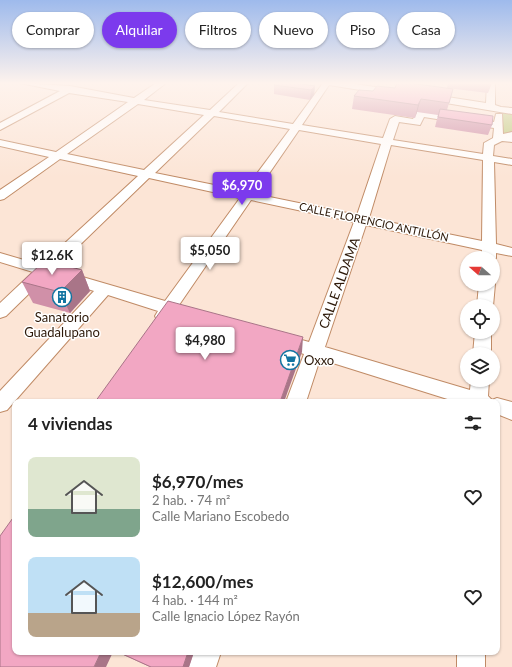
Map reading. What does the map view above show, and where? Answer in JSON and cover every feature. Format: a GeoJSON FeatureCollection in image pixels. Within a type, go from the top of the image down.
{"type":"FeatureCollection","features":[{"type":"Feature","properties":{"kind":"street"},"geometry":{"type":"LineString","coordinates":[[0,127],[24,114]]}},
{"type":"Feature","properties":{"kind":"street"},"geometry":{"type":"LineString","coordinates":[[1,194],[118,114]]}},
{"type":"Feature","properties":{"kind":"street"},"geometry":{"type":"LineString","coordinates":[[0,312],[210,114]]}},
{"type":"Feature","properties":{"kind":"street"},"geometry":{"type":"LineString","coordinates":[[218,114],[512,162]]}},
{"type":"Feature","properties":{"kind":"street"},"geometry":{"type":"LineString","coordinates":[[155,327],[305,114]]}},
{"type":"Feature","properties":{"kind":"street","name":"CALLE ALDAMA"},"geometry":{"type":"LineString","coordinates":[[297,399],[362,219],[386,141],[395,119],[417,123],[420,114]]}},
{"type":"Feature","properties":{"kind":"street","name":"CALLE ALDAMA"},"geometry":{"type":"LineString","coordinates":[[421,114],[500,125]]}},
{"type":"Feature","properties":{"kind":"street"},"geometry":{"type":"LineString","coordinates":[[498,114],[500,125],[499,139]]}},
{"type":"Feature","properties":{"kind":"street"},"geometry":{"type":"LineString","coordinates":[[500,125],[512,126]]}},
{"type":"Feature","properties":{"kind":"street"},"geometry":{"type":"LineString","coordinates":[[489,251],[489,143],[512,135]]}},
{"type":"Feature","properties":{"kind":"street"},"geometry":{"type":"LineString","coordinates":[[499,139],[512,141]]}},
{"type":"Feature","properties":{"kind":"street","name":"CALLE FLORENCIO ANTILLÓN"},"geometry":{"type":"LineString","coordinates":[[0,142],[362,219],[485,251]]}},
{"type":"Feature","properties":{"kind":"street","name":"CALLE FLORENCIO ANTILLÓN"},"geometry":{"type":"LineString","coordinates":[[500,252],[512,252]]}},
{"type":"Feature","properties":{"kind":"street"},"geometry":{"type":"LineString","coordinates":[[0,257],[198,316]]}},
{"type":"Feature","properties":{"kind":"street"},"geometry":{"type":"LineString","coordinates":[[0,404],[105,288]]}},
{"type":"Feature","properties":{"kind":"street"},"geometry":{"type":"LineString","coordinates":[[264,335],[474,399]]}},
{"type":"Feature","properties":{"kind":"street"},"geometry":{"type":"LineString","coordinates":[[480,387],[480,399]]}},
{"type":"Feature","properties":{"kind":"street"},"geometry":{"type":"LineString","coordinates":[[500,407],[512,411]]}},
{"type":"Feature","properties":{"kind":"street"},"geometry":{"type":"LineString","coordinates":[[202,667],[206,655]]}},
{"type":"Feature","properties":{"kind":"street"},"geometry":{"type":"LineString","coordinates":[[471,655],[471,667]]}},
{"type":"Feature","properties":{"kind":"green space"},"geometry":{"type":"Polygon","coordinates":[[[501,114],[512,114],[512,139],[501,138],[501,114]]]}},
{"type":"Feature","properties":{"kind":"building"},"geometry":{"type":"Polygon","coordinates":[[[439,114],[479,114],[493,116],[492,125],[438,117],[439,114]]]}},
{"type":"Feature","properties":{"kind":"building"},"geometry":{"type":"Polygon","coordinates":[[[45,260],[82,270],[60,292],[22,282],[45,260]]]}},
{"type":"Feature","properties":{"kind":"building"},"geometry":{"type":"Polygon","coordinates":[[[168,301],[303,337],[281,399],[97,399],[168,301]]]}},
{"type":"Feature","properties":{"kind":"building"},"geometry":{"type":"Polygon","coordinates":[[[12,519],[12,655],[100,655],[94,667],[0,667],[0,536],[12,519]]]}},
{"type":"Feature","properties":{"kind":"building"},"geometry":{"type":"Polygon","coordinates":[[[125,655],[187,655],[183,667],[151,667],[125,655]]]}},
{"type":"Feature","properties":{"kind":"place","name":"Sanatorio Guadalupano"},"geometry":{"type":"Point","coordinates":[62,297]}},
{"type":"Feature","properties":{"kind":"place","name":"Oxxo"},"geometry":{"type":"Point","coordinates":[290,360]}}]}
